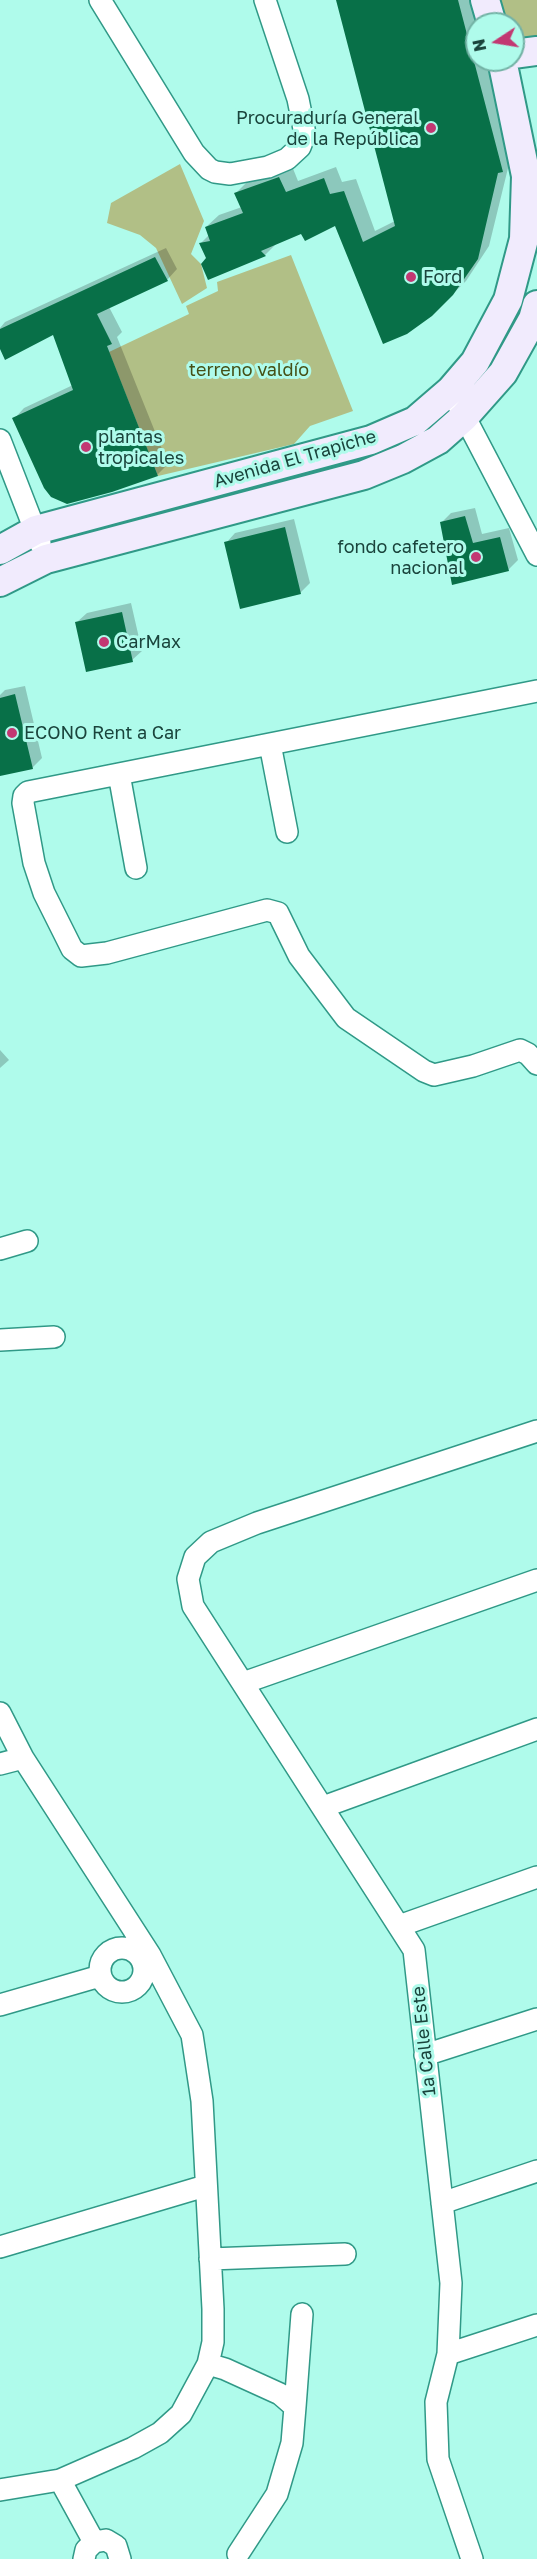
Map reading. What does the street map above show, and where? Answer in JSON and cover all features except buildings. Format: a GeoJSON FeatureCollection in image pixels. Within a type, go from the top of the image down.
{"type":"FeatureCollection","features":[{"type":"Feature","properties":{"kind":"main road","name":"Avenida El Trapiche"},"geometry":{"type":"LineString","coordinates":[[0,550],[36,530],[371,440],[415,421],[451,390],[475,362],[508,300],[524,239],[525,176],[504,72]]}},
{"type":"Feature","properties":{"kind":"main road","name":"Avenida El Trapiche"},"geometry":{"type":"LineString","coordinates":[[0,582],[46,559],[364,475],[403,459],[438,440],[464,417],[503,373],[533,319],[537,305]]}},
{"type":"Feature","properties":{"kind":"street"},"geometry":{"type":"LineString","coordinates":[[100,0],[201,162],[215,172],[230,174],[268,167],[286,159],[300,147],[305,134],[298,99],[265,0]]}},
{"type":"Feature","properties":{"kind":"street"},"geometry":{"type":"LineString","coordinates":[[451,390],[537,555]]}},
{"type":"Feature","properties":{"kind":"street"},"geometry":{"type":"LineString","coordinates":[[0,440],[46,559]]}},
{"type":"Feature","properties":{"kind":"street"},"geometry":{"type":"LineString","coordinates":[[537,691],[28,792],[24,796],[27,828],[44,893],[72,949],[81,956],[107,953],[267,910],[278,913],[299,956],[346,1018],[424,1071],[434,1075],[472,1066],[520,1050],[528,1054],[537,1064]]}},
{"type":"Feature","properties":{"kind":"street"},"geometry":{"type":"LineString","coordinates":[[270,744],[287,832]]}},
{"type":"Feature","properties":{"kind":"street"},"geometry":{"type":"LineString","coordinates":[[119,774],[136,868]]}},
{"type":"Feature","properties":{"kind":"street"},"geometry":{"type":"LineString","coordinates":[[0,1249],[27,1241]]}},
{"type":"Feature","properties":{"kind":"street"},"geometry":{"type":"LineString","coordinates":[[0,1340],[54,1337]]}},
{"type":"Feature","properties":{"kind":"street","name":"1a Calle Este"},"geometry":{"type":"LineString","coordinates":[[472,2559],[438,2460],[436,2402],[448,2354],[451,2283],[414,1950],[193,1606],[188,1579],[195,1557],[211,1542],[257,1522],[537,1431]]}},
{"type":"Feature","properties":{"kind":"street"},"geometry":{"type":"LineString","coordinates":[[243,1683],[537,1580]]}},
{"type":"Feature","properties":{"kind":"street"},"geometry":{"type":"LineString","coordinates":[[0,1713],[23,1758],[192,2036],[202,2102],[213,2342],[208,2364],[181,2414],[160,2433],[133,2448],[60,2480],[0,2490]]}},
{"type":"Feature","properties":{"kind":"street"},"geometry":{"type":"LineString","coordinates":[[323,1807],[537,1729]]}},
{"type":"Feature","properties":{"kind":"street"},"geometry":{"type":"LineString","coordinates":[[0,1764],[23,1758]]}},
{"type":"Feature","properties":{"kind":"street"},"geometry":{"type":"LineString","coordinates":[[399,1926],[537,1877]]}},
{"type":"Feature","properties":{"kind":"street"},"geometry":{"type":"LineString","coordinates":[[117,1948],[131,1950],[146,1957],[144,1974],[136,1987],[130,1991],[123,1992],[108,1988],[100,1976],[101,1961],[110,1950],[117,1948]]}},
{"type":"Feature","properties":{"kind":"street"},"geometry":{"type":"LineString","coordinates":[[0,2005],[100,1976]]}},
{"type":"Feature","properties":{"kind":"street"},"geometry":{"type":"LineString","coordinates":[[425,2055],[537,2019]]}},
{"type":"Feature","properties":{"kind":"street"},"geometry":{"type":"LineString","coordinates":[[442,2203],[537,2171]]}},
{"type":"Feature","properties":{"kind":"street"},"geometry":{"type":"LineString","coordinates":[[0,2247],[205,2186]]}},
{"type":"Feature","properties":{"kind":"street"},"geometry":{"type":"LineString","coordinates":[[210,2259],[345,2254]]}},
{"type":"Feature","properties":{"kind":"street"},"geometry":{"type":"LineString","coordinates":[[238,2554],[277,2494],[292,2443],[302,2314]]}},
{"type":"Feature","properties":{"kind":"street"},"geometry":{"type":"LineString","coordinates":[[448,2354],[537,2325]]}},
{"type":"Feature","properties":{"kind":"street"},"geometry":{"type":"LineString","coordinates":[[208,2364],[225,2369],[280,2394],[295,2407]]}},
{"type":"Feature","properties":{"kind":"street"},"geometry":{"type":"LineString","coordinates":[[60,2480],[89,2550],[106,2540],[116,2546],[120,2559]]}},
{"type":"Feature","properties":{"kind":"green space"},"geometry":{"type":"Polygon","coordinates":[[[494,0],[537,0],[537,38],[525,41],[525,12],[498,12],[494,0]]]}},
{"type":"Feature","properties":{"kind":"green space"},"geometry":{"type":"Polygon","coordinates":[[[180,164],[204,221],[191,254],[201,264],[207,288],[182,304],[156,248],[140,235],[107,223],[111,203],[180,164]]]}},
{"type":"Feature","properties":{"kind":"green space","name":"terreno valdío"},"geometry":{"type":"Polygon","coordinates":[[[291,255],[353,411],[310,426],[294,444],[158,476],[109,352],[189,314],[186,306],[218,291],[217,282],[291,255]]]}},
{"type":"Feature","properties":{"kind":"place","name":"Procuraduría General de la República"},"geometry":{"type":"Point","coordinates":[431,128]}},
{"type":"Feature","properties":{"kind":"place","name":"Ford"},"geometry":{"type":"Point","coordinates":[411,277]}},
{"type":"Feature","properties":{"kind":"place","name":"plantas tropicales"},"geometry":{"type":"Point","coordinates":[86,447]}},
{"type":"Feature","properties":{"kind":"place","name":"fondo cafetero nacional"},"geometry":{"type":"Point","coordinates":[476,557]}},
{"type":"Feature","properties":{"kind":"place","name":"CarMax"},"geometry":{"type":"Point","coordinates":[104,642]}},
{"type":"Feature","properties":{"kind":"place","name":"ECONO Rent a Car"},"geometry":{"type":"Point","coordinates":[12,733]}}]}
